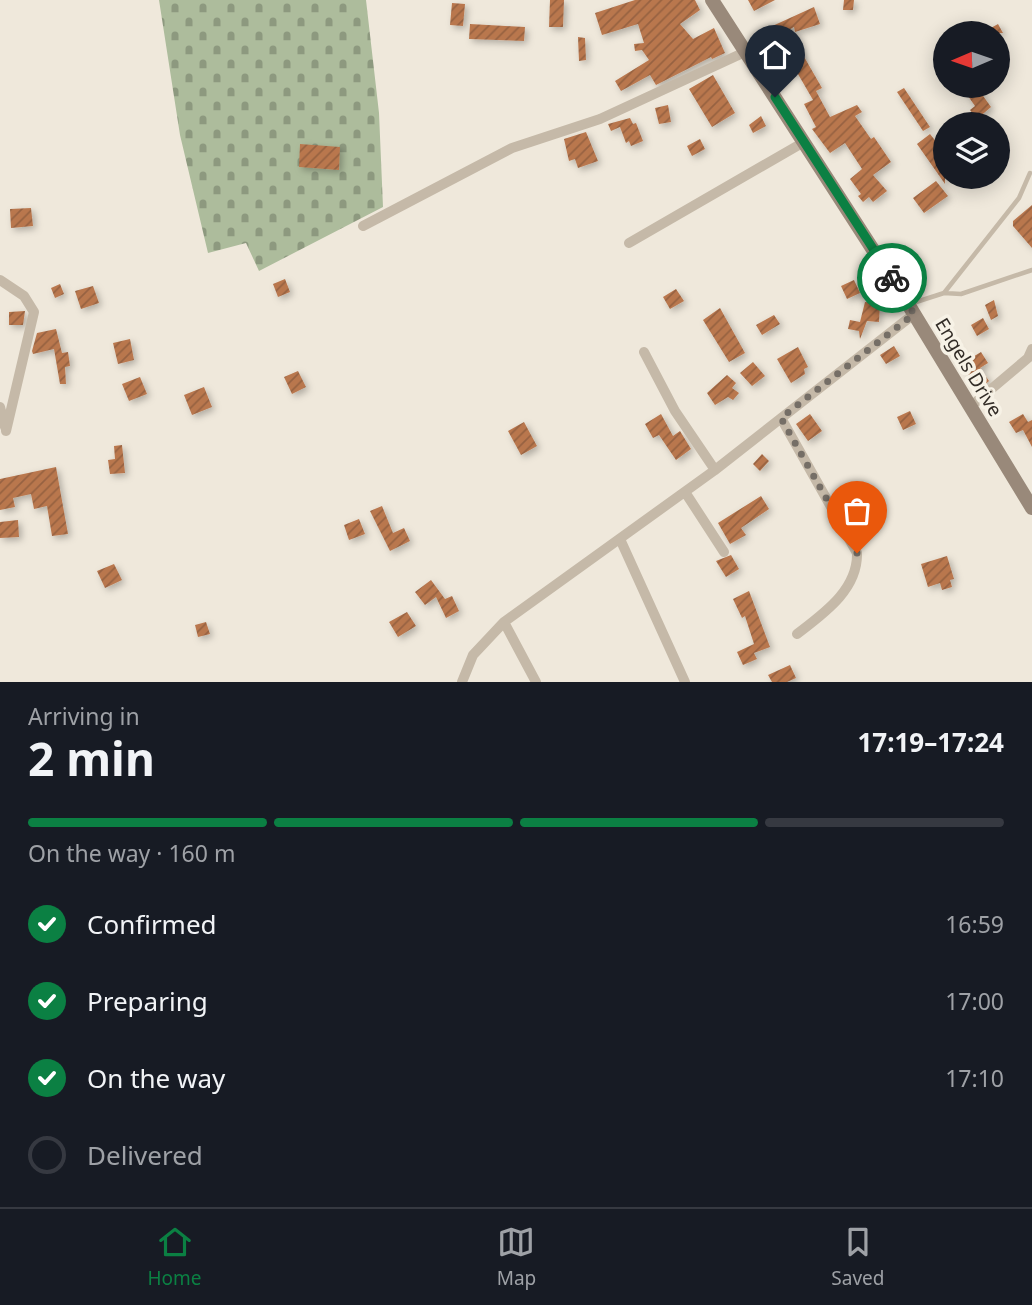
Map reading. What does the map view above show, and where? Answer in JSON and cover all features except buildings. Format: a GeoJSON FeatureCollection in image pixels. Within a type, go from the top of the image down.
{"type":"FeatureCollection","features":[{"type":"Feature","properties":{"kind":"street","name":"Engels Drive"},"geometry":{"type":"LineString","coordinates":[[712,0],[911,309],[1032,508]]}},
{"type":"Feature","properties":{"kind":"street"},"geometry":{"type":"LineString","coordinates":[[363,226],[512,148],[600,119],[745,52]]}},
{"type":"Feature","properties":{"kind":"street"},"geometry":{"type":"LineString","coordinates":[[629,243],[804,142]]}},
{"type":"Feature","properties":{"kind":"street"},"geometry":{"type":"LineString","coordinates":[[0,280],[24,296],[34,312],[6,430],[0,407]]}},
{"type":"Feature","properties":{"kind":"street"},"geometry":{"type":"LineString","coordinates":[[462,682],[472,655],[504,622],[715,470],[911,309]]}},
{"type":"Feature","properties":{"kind":"street"},"geometry":{"type":"LineString","coordinates":[[970,407],[1028,358],[1032,349]]}},
{"type":"Feature","properties":{"kind":"street"},"geometry":{"type":"LineString","coordinates":[[644,352],[675,411],[715,470]]}},
{"type":"Feature","properties":{"kind":"street"},"geometry":{"type":"LineString","coordinates":[[781,418],[857,553],[858,565],[848,586],[827,611],[797,634]]}},
{"type":"Feature","properties":{"kind":"street"},"geometry":{"type":"LineString","coordinates":[[685,492],[724,552]]}},
{"type":"Feature","properties":{"kind":"street"},"geometry":{"type":"LineString","coordinates":[[620,539],[685,682]]}},
{"type":"Feature","properties":{"kind":"street"},"geometry":{"type":"LineString","coordinates":[[504,622],[536,682]]}},
{"type":"Feature","properties":{"kind":"lane"},"geometry":{"type":"LineString","coordinates":[[911,309],[944,293],[1019,198],[1030,173]]}},
{"type":"Feature","properties":{"kind":"lane"},"geometry":{"type":"LineString","coordinates":[[944,293],[961,294],[1032,270]]}},
{"type":"Feature","properties":{"kind":"green space"},"geometry":{"type":"Polygon","coordinates":[[[159,0],[366,0],[379,113],[383,207],[259,271],[246,243],[208,253],[180,135],[159,0]]]}},
{"type":"Feature","properties":{"kind":"way so far"},"geometry":{"type":"LineString","coordinates":[[857,553],[781,418],[914,314],[892,278]]}},
{"type":"Feature","properties":{"kind":"route"},"geometry":{"type":"LineString","coordinates":[[775,97],[892,278]]}}]}
